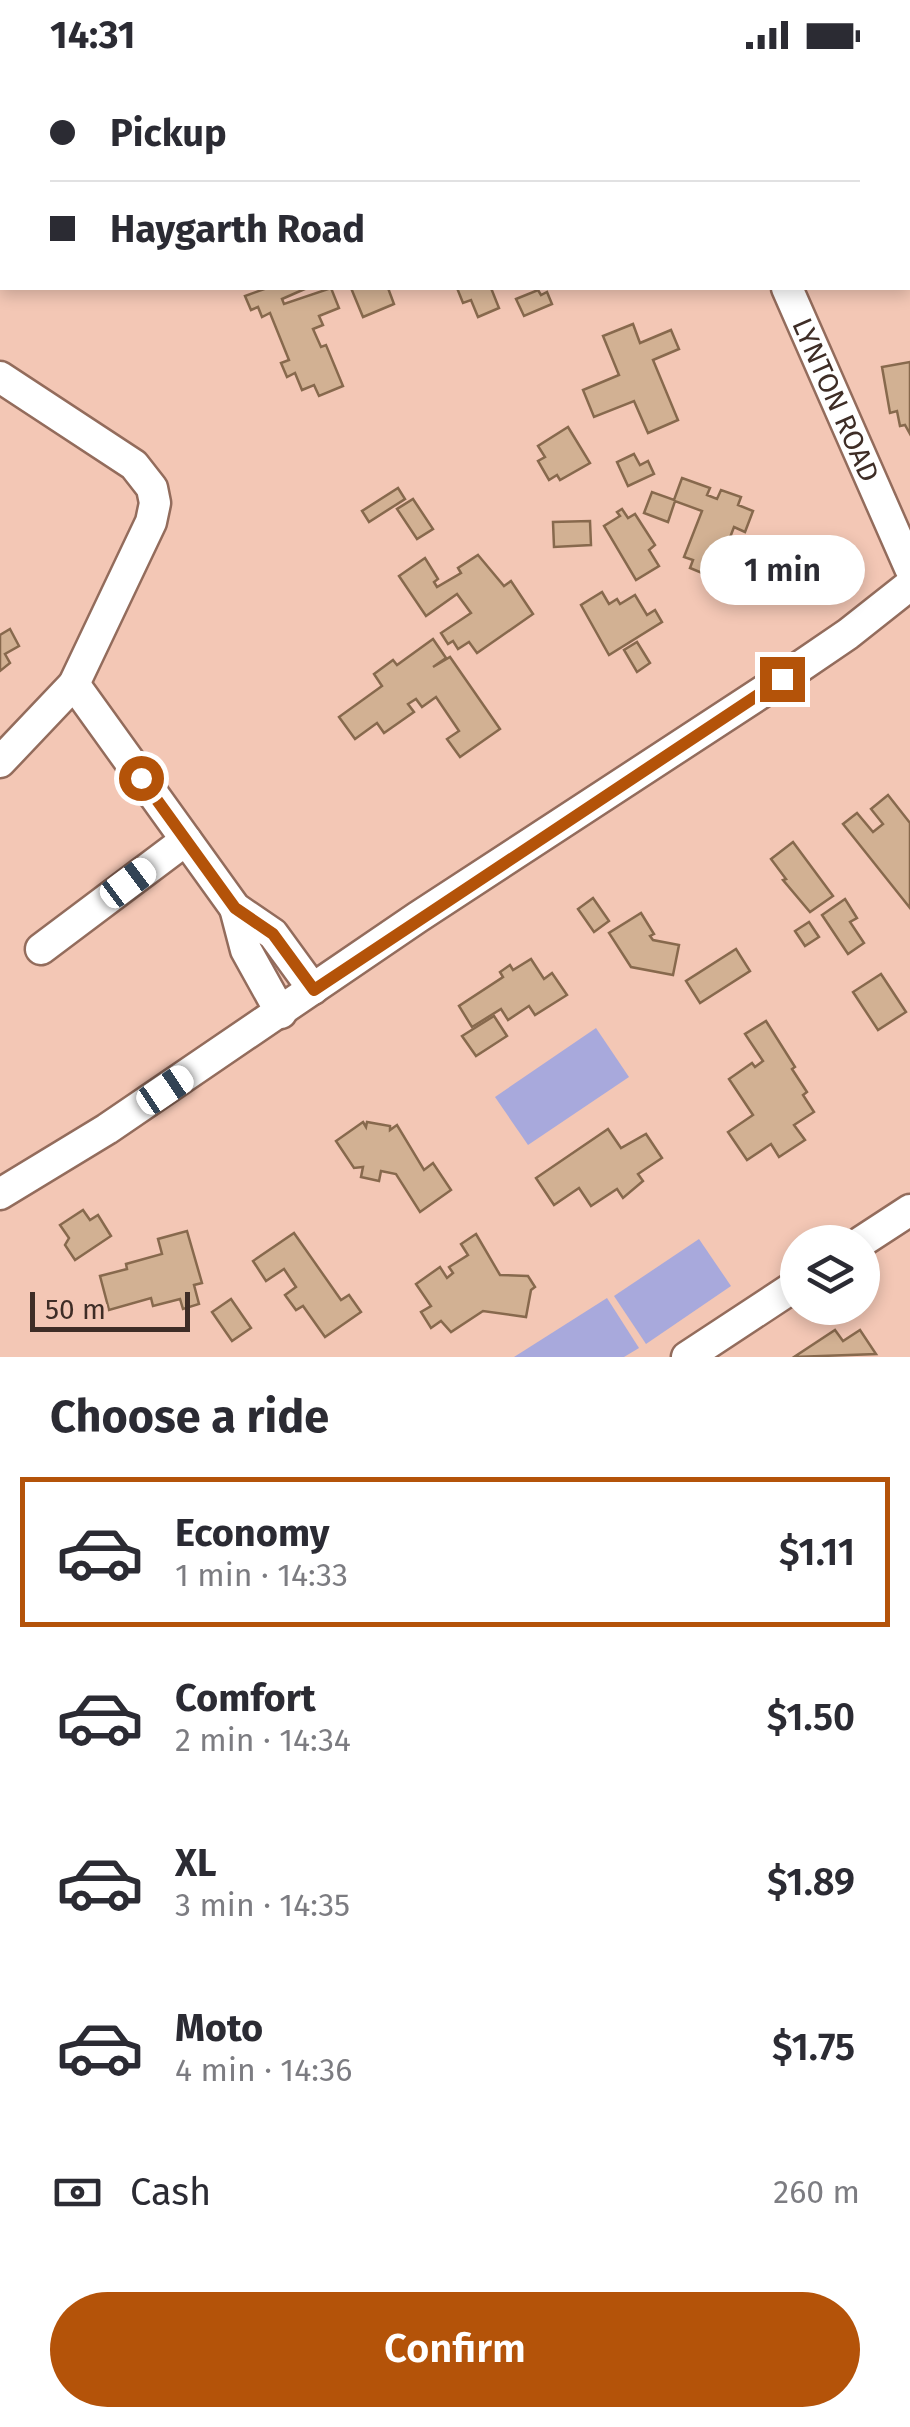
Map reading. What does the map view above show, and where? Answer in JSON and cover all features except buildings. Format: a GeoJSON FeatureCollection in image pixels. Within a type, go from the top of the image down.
{"type":"FeatureCollection","features":[{"type":"Feature","properties":{"kind":"street","name":"LYNTON ROAD"},"geometry":{"type":"LineString","coordinates":[[788,290],[910,568]]}},
{"type":"Feature","properties":{"kind":"street"},"geometry":{"type":"LineString","coordinates":[[0,377],[134,465],[152,488],[154,513],[74,684],[0,762]]}},
{"type":"Feature","properties":{"kind":"street"},"geometry":{"type":"LineString","coordinates":[[0,1194],[106,1129],[815,657],[910,585]]}},
{"type":"Feature","properties":{"kind":"street"},"geometry":{"type":"LineString","coordinates":[[74,684],[235,908],[273,934],[314,990]]}},
{"type":"Feature","properties":{"kind":"street"},"geometry":{"type":"LineString","coordinates":[[41,949],[186,840]]}},
{"type":"Feature","properties":{"kind":"street"},"geometry":{"type":"LineString","coordinates":[[235,908],[246,950],[281,1013]]}},
{"type":"Feature","properties":{"kind":"street"},"geometry":{"type":"LineString","coordinates":[[880,1230],[910,1210]]}},
{"type":"Feature","properties":{"kind":"street"},"geometry":{"type":"LineString","coordinates":[[687,1357],[780,1296]]}},
{"type":"Feature","properties":{"kind":"shaded area"},"geometry":{"type":"Polygon","coordinates":[[[596,1028],[629,1077],[528,1145],[495,1097],[596,1028]]]}},
{"type":"Feature","properties":{"kind":"shaded area"},"geometry":{"type":"Polygon","coordinates":[[[699,1239],[731,1286],[646,1344],[614,1296],[699,1239]]]}},
{"type":"Feature","properties":{"kind":"shaded area"},"geometry":{"type":"Polygon","coordinates":[[[607,1298],[639,1348],[624,1357],[514,1357],[607,1298]]]}},
{"type":"Feature","properties":{"kind":"route"},"geometry":{"type":"LineString","coordinates":[[141,778],[235,908],[273,934],[314,990],[447,898],[782,679]]}}]}
